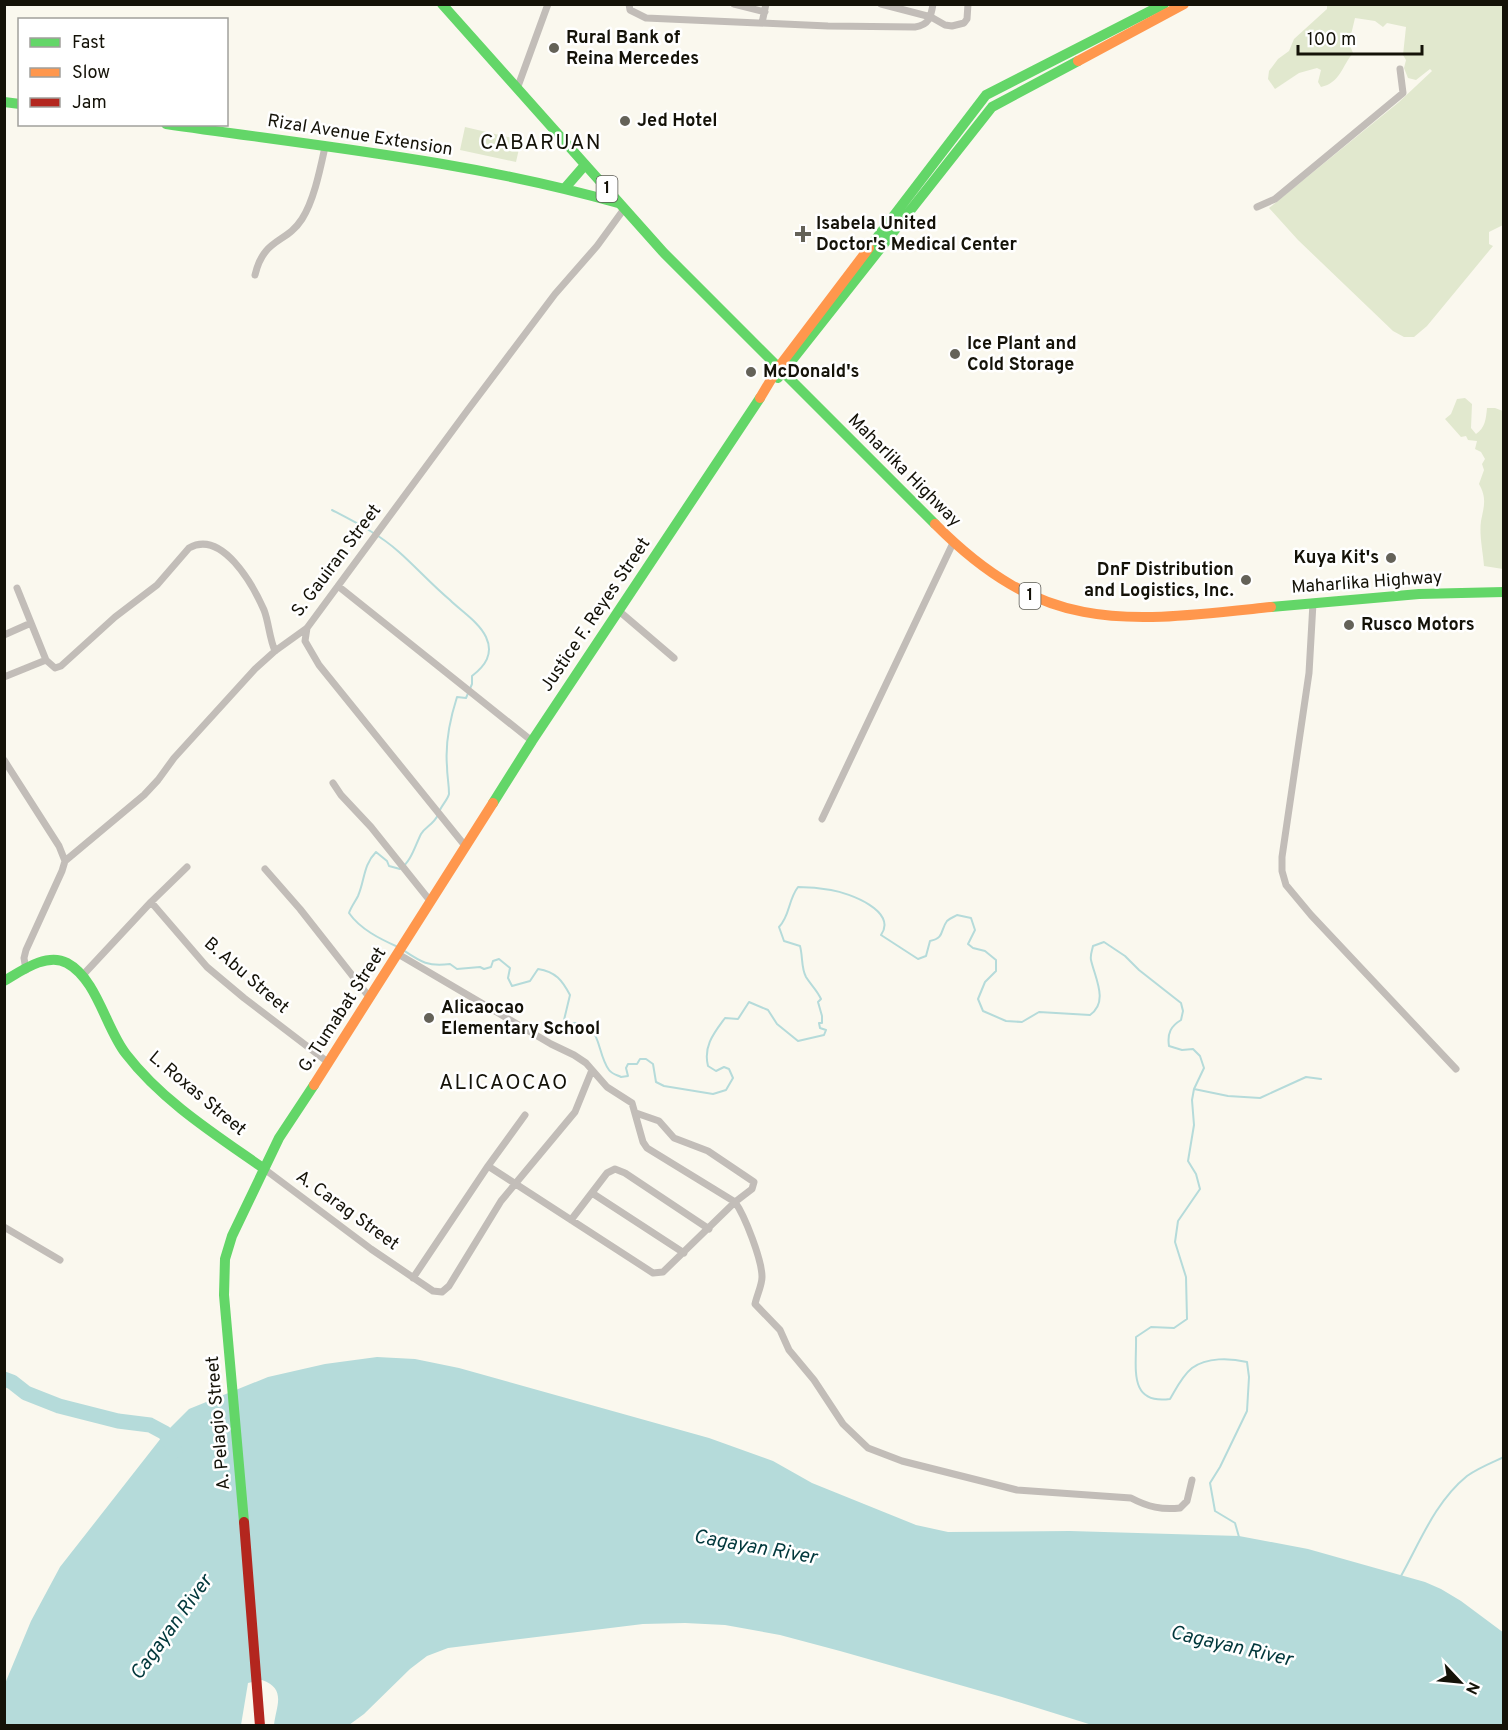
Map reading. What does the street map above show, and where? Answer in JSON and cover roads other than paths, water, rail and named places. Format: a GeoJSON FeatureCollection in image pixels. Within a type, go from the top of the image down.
{"type":"FeatureCollection","features":[{"type":"Feature","properties":{"kind":"main road","name":"Maharlika Highway"},"geometry":{"type":"LineString","coordinates":[[442,4],[517,91],[712,303],[952,543],[991,575],[1012,588],[1052,605],[1079,612],[1129,618],[1191,615],[1440,593],[1503,592]]}},
{"type":"Feature","properties":{"kind":"main road"},"geometry":{"type":"LineString","coordinates":[[781,371],[805,330],[986,95],[1164,4]]}},
{"type":"Feature","properties":{"kind":"main road"},"geometry":{"type":"LineString","coordinates":[[781,371],[992,107],[1184,4]]}},
{"type":"Feature","properties":{"kind":"main road","name":"Rizal Avenue Extension"},"geometry":{"type":"LineString","coordinates":[[180,126],[423,162],[565,188],[621,206]]}},
{"type":"Feature","properties":{"kind":"main road"},"geometry":{"type":"LineString","coordinates":[[565,188],[585,165]]}},
{"type":"Feature","properties":{"kind":"main road","name":"Justice F. Reyes Street"},"geometry":{"type":"LineString","coordinates":[[452,869],[532,741],[772,381],[781,371]]}},
{"type":"Feature","properties":{"kind":"main road","name":"G. Tumabat Street"},"geometry":{"type":"LineString","coordinates":[[263,1168],[279,1138],[452,869]]}},
{"type":"Feature","properties":{"kind":"main road"},"geometry":{"type":"LineString","coordinates":[[4,981],[41,962],[51,960],[68,962],[82,976]]}},
{"type":"Feature","properties":{"kind":"main road","name":"L. Roxas Street"},"geometry":{"type":"LineString","coordinates":[[82,976],[117,1044],[141,1071],[213,1132],[263,1168]]}},
{"type":"Feature","properties":{"kind":"main road","name":"A. Pelagio Street"},"geometry":{"type":"LineString","coordinates":[[260,1725],[224,1295],[225,1259],[232,1236],[263,1168]]}},
{"type":"Feature","properties":{"kind":"street"},"geometry":{"type":"LineString","coordinates":[[517,91],[548,4]]}},
{"type":"Feature","properties":{"kind":"street"},"geometry":{"type":"LineString","coordinates":[[629,4],[633,13],[646,18],[828,26],[915,27],[923,26],[931,17],[933,4]]}},
{"type":"Feature","properties":{"kind":"street"},"geometry":{"type":"LineString","coordinates":[[734,4],[766,8],[762,23]]}},
{"type":"Feature","properties":{"kind":"street"},"geometry":{"type":"LineString","coordinates":[[881,4],[931,17],[945,25],[960,25],[967,19],[968,4]]}},
{"type":"Feature","properties":{"kind":"street"},"geometry":{"type":"LineString","coordinates":[[1257,207],[1275,199],[1403,93],[1400,69]]}},
{"type":"Feature","properties":{"kind":"street"},"geometry":{"type":"LineString","coordinates":[[255,275],[266,250],[293,230],[303,217],[317,181],[326,147]]}},
{"type":"Feature","properties":{"kind":"street","name":"S. Gauiran Street"},"geometry":{"type":"LineString","coordinates":[[26,970],[24,958],[26,950],[65,861],[151,787],[174,758],[255,669],[307,628],[555,294],[597,246],[621,206]]}},
{"type":"Feature","properties":{"kind":"street"},"geometry":{"type":"LineString","coordinates":[[17,588],[46,660],[55,668],[61,666],[115,617],[157,585],[189,548],[196,544],[207,543],[221,550],[236,562],[263,608],[275,651]]}},
{"type":"Feature","properties":{"kind":"street"},"geometry":{"type":"LineString","coordinates":[[822,819],[952,543]]}},
{"type":"Feature","properties":{"kind":"street"},"geometry":{"type":"LineString","coordinates":[[338,586],[532,741]]}},
{"type":"Feature","properties":{"kind":"street"},"geometry":{"type":"LineString","coordinates":[[1313,603],[1309,673],[1282,857],[1283,877],[1286,885],[1311,915],[1456,1069]]}},
{"type":"Feature","properties":{"kind":"street"},"geometry":{"type":"LineString","coordinates":[[619,611],[674,658]]}},
{"type":"Feature","properties":{"kind":"street"},"geometry":{"type":"LineString","coordinates":[[4,635],[31,623]]}},
{"type":"Feature","properties":{"kind":"street"},"geometry":{"type":"LineString","coordinates":[[307,628],[305,641],[313,657],[466,847]]}},
{"type":"Feature","properties":{"kind":"street"},"geometry":{"type":"LineString","coordinates":[[4,677],[46,660]]}},
{"type":"Feature","properties":{"kind":"street"},"geometry":{"type":"LineString","coordinates":[[4,760],[65,861]]}},
{"type":"Feature","properties":{"kind":"street"},"geometry":{"type":"LineString","coordinates":[[333,783],[340,795],[372,827],[431,902]]}},
{"type":"Feature","properties":{"kind":"street"},"geometry":{"type":"LineString","coordinates":[[82,976],[187,867]]}},
{"type":"Feature","properties":{"kind":"street"},"geometry":{"type":"LineString","coordinates":[[265,869],[300,909],[370,998]]}},
{"type":"Feature","properties":{"kind":"street","name":"B. Abu Street"},"geometry":{"type":"LineString","coordinates":[[151,902],[207,967],[329,1063]]}},
{"type":"Feature","properties":{"kind":"street"},"geometry":{"type":"LineString","coordinates":[[400,951],[551,1044],[574,1055],[592,1070],[607,1088],[627,1099],[635,1108],[647,1148],[735,1202],[750,1232],[762,1277],[755,1304],[780,1330],[789,1350],[814,1380],[843,1424],[868,1448],[902,1461],[1017,1490],[1131,1498],[1164,1510],[1180,1508],[1187,1501],[1192,1480]]}},
{"type":"Feature","properties":{"kind":"street","name":"A. Carag Street"},"geometry":{"type":"LineString","coordinates":[[263,1168],[413,1278],[433,1291],[442,1292],[501,1200],[575,1112],[592,1070]]}},
{"type":"Feature","properties":{"kind":"street"},"geometry":{"type":"LineString","coordinates":[[488,1166],[652,1273],[663,1272],[754,1185],[752,1179],[708,1151],[680,1142],[659,1121],[636,1113]]}},
{"type":"Feature","properties":{"kind":"street"},"geometry":{"type":"LineString","coordinates":[[413,1278],[525,1115]]}},
{"type":"Feature","properties":{"kind":"street"},"geometry":{"type":"LineString","coordinates":[[571,1220],[610,1170],[620,1170],[708,1229]]}},
{"type":"Feature","properties":{"kind":"street"},"geometry":{"type":"LineString","coordinates":[[592,1193],[684,1253]]}},
{"type":"Feature","properties":{"kind":"street"},"geometry":{"type":"LineString","coordinates":[[4,1227],[60,1260]]}},
{"type":"Feature","properties":{"kind":"water","name":"Cagayan River"},"geometry":{"type":"Polygon","coordinates":[[[377,1357],[415,1359],[459,1368],[709,1438],[773,1461],[812,1483],[916,1525],[948,1532],[1070,1531],[1239,1536],[1308,1549],[1425,1582],[1461,1601],[1504,1633],[1503,1726],[1092,1725],[1002,1697],[780,1635],[725,1625],[685,1623],[643,1624],[448,1648],[427,1656],[410,1669],[364,1714],[349,1725],[274,1725],[278,1705],[277,1693],[275,1688],[262,1680],[248,1683],[241,1725],[5,1725],[4,1686],[31,1621],[60,1567],[165,1433],[189,1409],[268,1377],[325,1364],[377,1357]]]}},
{"type":"Feature","properties":{"kind":"waterway"},"geometry":{"type":"LineString","coordinates":[[332,510],[375,534],[399,552],[474,622],[486,637],[489,649],[487,659],[472,676],[472,684],[466,698],[457,697],[454,705],[447,749],[449,794],[440,810]]}},
{"type":"Feature","properties":{"kind":"waterway"},"geometry":{"type":"LineString","coordinates":[[398,947],[365,929],[349,913],[358,896],[366,867],[376,852],[387,861],[389,866],[400,869],[410,858],[421,834],[438,815]]}},
{"type":"Feature","properties":{"kind":"waterway"},"geometry":{"type":"LineString","coordinates":[[403,950],[425,963],[450,964],[457,969],[480,967],[484,969],[491,967],[493,961],[499,959],[510,968],[508,978],[512,986],[530,981],[538,969],[549,972],[561,981],[570,995],[564,1020],[567,1024],[579,1023],[592,1030],[609,1070],[621,1077],[628,1076],[626,1068],[628,1064],[637,1064],[640,1059],[646,1059],[653,1064],[656,1082],[664,1086],[713,1094],[726,1090],[733,1078],[729,1069],[724,1067],[716,1071],[708,1066],[707,1052],[710,1040],[725,1018],[738,1019],[749,1002],[768,1010],[777,1024],[798,1041],[824,1035],[826,1030],[820,1028],[819,1023],[822,1023],[818,1002],[821,999],[804,974],[800,946],[784,941],[779,927],[783,923],[798,887],[819,888],[859,899],[883,918],[884,926],[881,935],[918,959],[926,956],[930,941],[940,936],[948,920],[957,915],[971,918],[975,930],[968,944],[985,951],[996,960],[996,971],[985,982],[978,999],[983,1011],[1006,1021],[1022,1022],[1039,1012],[1090,1015],[1096,1010],[1100,997],[1091,960],[1093,946],[1104,942],[1125,956],[1181,1003],[1183,1011],[1181,1020],[1170,1030],[1169,1046],[1182,1050],[1193,1049],[1200,1056],[1204,1068],[1194,1089],[1192,1100],[1194,1125],[1188,1161],[1196,1174],[1200,1189],[1178,1221],[1175,1242],[1186,1277],[1187,1319],[1174,1328],[1151,1327],[1136,1337],[1137,1381],[1147,1396],[1156,1399],[1170,1399],[1185,1375],[1198,1364],[1219,1359],[1247,1362],[1249,1377],[1247,1411],[1210,1483],[1215,1511],[1235,1523],[1239,1537]]}},
{"type":"Feature","properties":{"kind":"waterway"},"geometry":{"type":"LineString","coordinates":[[1194,1089],[1228,1096],[1260,1098],[1306,1077],[1321,1079]]}},
{"type":"Feature","properties":{"kind":"waterway"},"geometry":{"type":"LineString","coordinates":[[4,1379],[26,1393],[59,1406],[118,1421],[150,1425],[165,1433],[175,1451]]}},
{"type":"Feature","properties":{"kind":"waterway"},"geometry":{"type":"LineString","coordinates":[[1401,1576],[1429,1523],[1456,1486],[1471,1473],[1504,1457]]}},
{"type":"Feature","properties":{"kind":"place","name":"Rural Bank of Reina Mercedes"},"geometry":{"type":"Point","coordinates":[554,48]}},
{"type":"Feature","properties":{"kind":"place","name":"Jed Hotel"},"geometry":{"type":"Point","coordinates":[625,121]}},
{"type":"Feature","properties":{"kind":"place","name":"Isabela United Doctor's Medical Center"},"geometry":{"type":"Point","coordinates":[803,234]}},
{"type":"Feature","properties":{"kind":"place","name":"Ice Plant and Cold Storage"},"geometry":{"type":"Point","coordinates":[955,354]}},
{"type":"Feature","properties":{"kind":"place","name":"McDonald's"},"geometry":{"type":"Point","coordinates":[751,372]}},
{"type":"Feature","properties":{"kind":"place","name":"Kuya Kit's"},"geometry":{"type":"Point","coordinates":[1391,558]}},
{"type":"Feature","properties":{"kind":"place","name":"DnF Distribution and Logistics, Inc."},"geometry":{"type":"Point","coordinates":[1246,580]}},
{"type":"Feature","properties":{"kind":"place","name":"Rusco Motors"},"geometry":{"type":"Point","coordinates":[1349,625]}},
{"type":"Feature","properties":{"kind":"place","name":"Alicaocao Elementary School"},"geometry":{"type":"Point","coordinates":[429,1018]}},
{"type":"Feature","properties":{"kind":"district","name":"CABARUAN"},"geometry":{"type":"Point","coordinates":[541,143]}},
{"type":"Feature","properties":{"kind":"district","name":"ALICAOCAO"},"geometry":{"type":"Point","coordinates":[504,1083]}}]}
